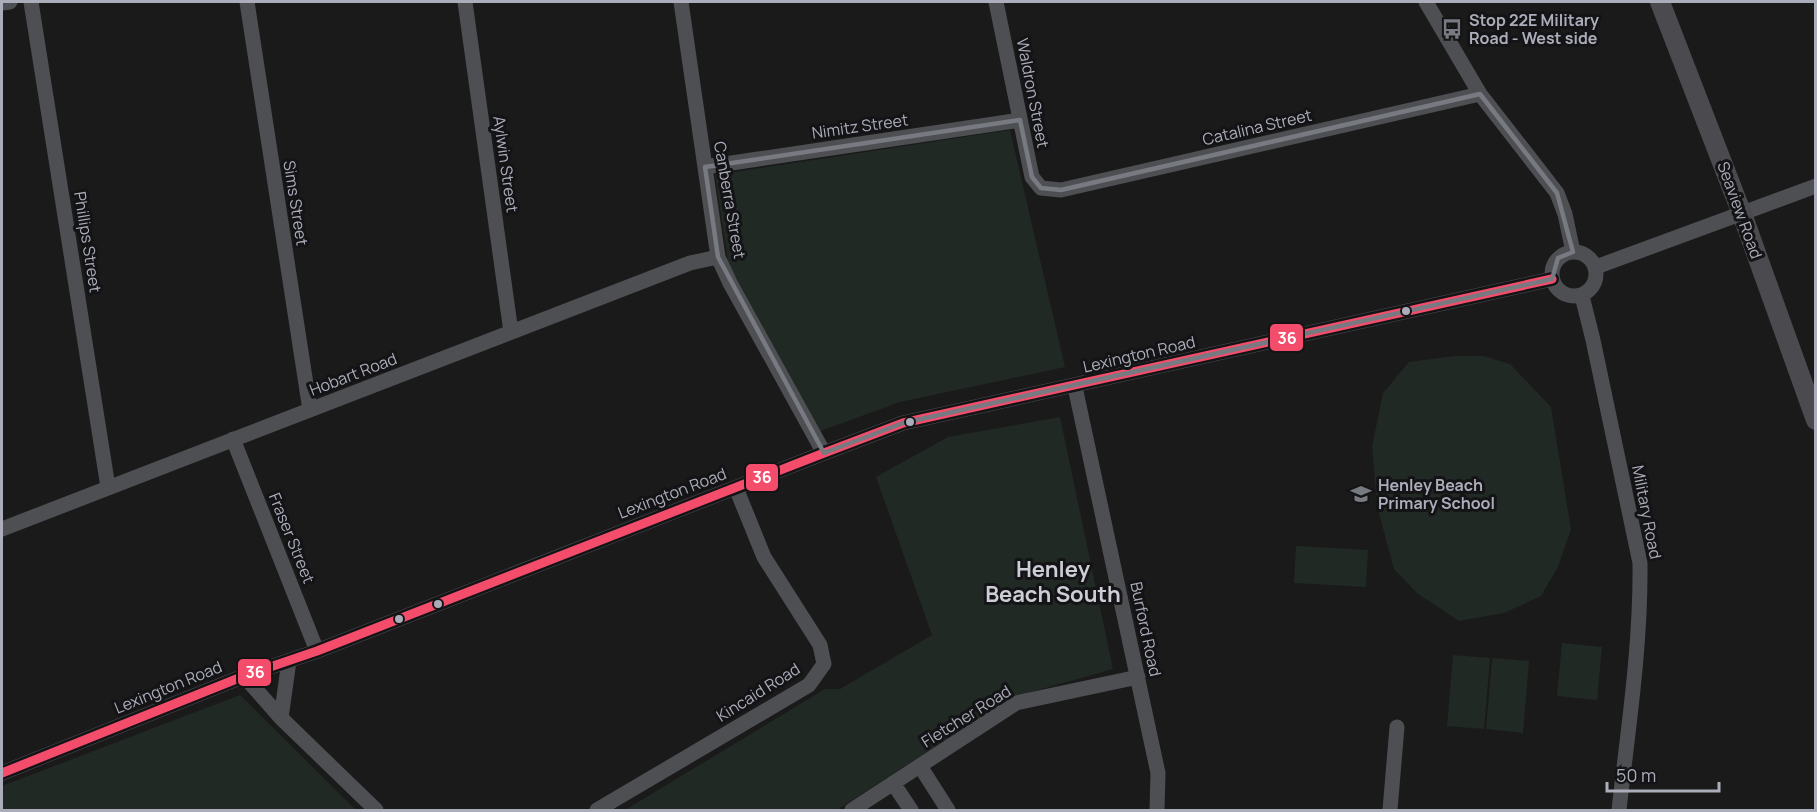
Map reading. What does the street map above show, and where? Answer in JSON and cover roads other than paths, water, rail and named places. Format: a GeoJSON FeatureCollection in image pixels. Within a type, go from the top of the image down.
{"type":"FeatureCollection","features":[{"type":"Feature","properties":{"kind":"main road","name":"Seaview Road"},"geometry":{"type":"LineString","coordinates":[[1660,2],[1742,214],[1815,420]]}},
{"type":"Feature","properties":{"kind":"street"},"geometry":{"type":"LineString","coordinates":[[2,3],[10,2]]}},
{"type":"Feature","properties":{"kind":"street","name":"Phillips Street"},"geometry":{"type":"LineString","coordinates":[[31,2],[108,488]]}},
{"type":"Feature","properties":{"kind":"street","name":"Sims Street"},"geometry":{"type":"LineString","coordinates":[[247,2],[310,410]]}},
{"type":"Feature","properties":{"kind":"street","name":"Aylwin Street"},"geometry":{"type":"LineString","coordinates":[[465,2],[511,332]]}},
{"type":"Feature","properties":{"kind":"street","name":"Canberra Street"},"geometry":{"type":"LineString","coordinates":[[681,2],[718,257],[729,283],[824,453]]}},
{"type":"Feature","properties":{"kind":"street","name":"Waldron Street"},"geometry":{"type":"LineString","coordinates":[[1001,2],[1020,120],[1032,177],[1041,188]]}},
{"type":"Feature","properties":{"kind":"street"},"geometry":{"type":"LineString","coordinates":[[1426,2],[1480,94],[1557,193],[1565,214],[1573,252]]}},
{"type":"Feature","properties":{"kind":"street","name":"Catalina Street"},"geometry":{"type":"LineString","coordinates":[[1041,188],[1061,190],[1480,94]]}},
{"type":"Feature","properties":{"kind":"street","name":"Nimitz Street"},"geometry":{"type":"LineString","coordinates":[[705,167],[1020,120]]}},
{"type":"Feature","properties":{"kind":"street"},"geometry":{"type":"LineString","coordinates":[[1596,267],[1815,186]]}},
{"type":"Feature","properties":{"kind":"street"},"geometry":{"type":"LineString","coordinates":[[1573,252],[1587,255],[1592,260],[1596,267],[1597,278],[1590,291],[1582,296],[1573,297],[1561,292],[1552,279],[1553,265],[1558,258],[1563,254],[1573,252]]}},
{"type":"Feature","properties":{"kind":"street","name":"Hobart Road"},"geometry":{"type":"LineString","coordinates":[[2,529],[690,263],[718,257]]}},
{"type":"Feature","properties":{"kind":"street","name":"Lexington Road"},"geometry":{"type":"LineString","coordinates":[[2,773],[244,676],[317,651],[903,423],[1075,387],[1552,279]]}},
{"type":"Feature","properties":{"kind":"street","name":"Military Road"},"geometry":{"type":"LineString","coordinates":[[1582,296],[1640,563],[1635,662],[1619,810]]}},
{"type":"Feature","properties":{"kind":"street","name":"Burford Road"},"geometry":{"type":"LineString","coordinates":[[1075,387],[1158,773],[1156,810]]}},
{"type":"Feature","properties":{"kind":"street","name":"Fraser Street"},"geometry":{"type":"LineString","coordinates":[[233,439],[317,651]]}},
{"type":"Feature","properties":{"kind":"street","name":"Kincaid Road"},"geometry":{"type":"LineString","coordinates":[[597,810],[809,685],[824,664],[820,645],[765,557],[736,488]]}},
{"type":"Feature","properties":{"kind":"street"},"geometry":{"type":"LineString","coordinates":[[281,718],[289,661]]}},
{"type":"Feature","properties":{"kind":"street"},"geometry":{"type":"LineString","coordinates":[[244,676],[281,718],[376,810]]}},
{"type":"Feature","properties":{"kind":"street","name":"Fletcher Road"},"geometry":{"type":"LineString","coordinates":[[852,810],[1016,703],[1138,677]]}},
{"type":"Feature","properties":{"kind":"street"},"geometry":{"type":"LineString","coordinates":[[1390,810],[1397,728]]}},
{"type":"Feature","properties":{"kind":"street","name":"Fletcher Road"},"geometry":{"type":"LineString","coordinates":[[920,766],[948,810]]}},
{"type":"Feature","properties":{"kind":"street"},"geometry":{"type":"LineString","coordinates":[[893,783],[911,810]]}},
{"type":"Feature","properties":{"kind":"place","name":"Stop 22E Military Road - West side"},"geometry":{"type":"Point","coordinates":[1452,29]}},
{"type":"Feature","properties":{"kind":"place","name":"Henley Beach Primary School"},"geometry":{"type":"Point","coordinates":[1361,494]}},
{"type":"Feature","properties":{"kind":"district","name":"Henley Beach South"},"geometry":{"type":"Point","coordinates":[1053,582]}}]}
